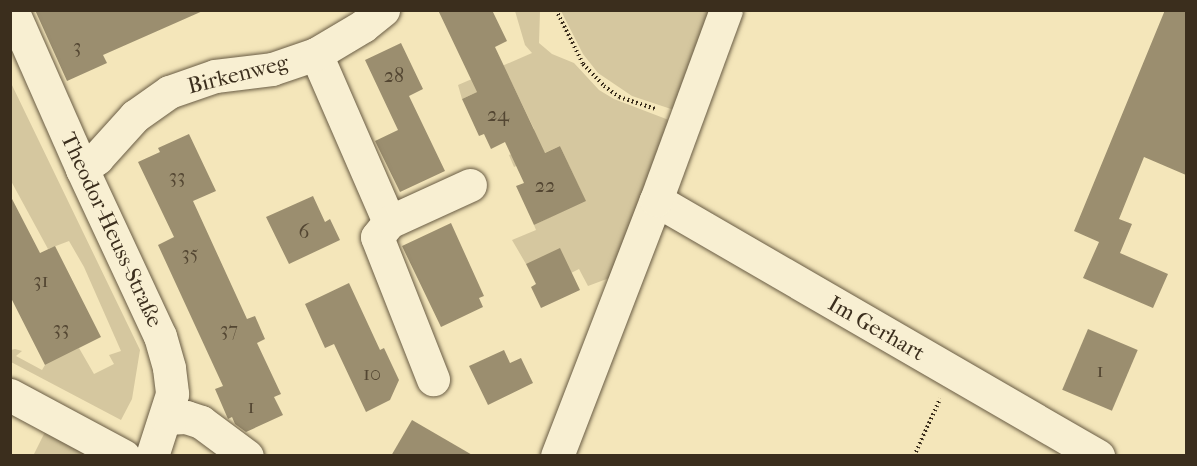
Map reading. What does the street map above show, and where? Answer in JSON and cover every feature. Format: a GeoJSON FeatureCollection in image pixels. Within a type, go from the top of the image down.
{"type":"FeatureCollection","features":[{"type":"Feature","properties":{"kind":"street","name":"Theodor-Heuss-Straße"},"geometry":{"type":"LineString","coordinates":[[12,10],[82,170],[160,336],[169,368],[172,394],[152,456]]}},
{"type":"Feature","properties":{"kind":"street","name":"Birkenweg"},"geometry":{"type":"LineString","coordinates":[[82,170],[97,158],[135,116],[169,92],[215,76],[272,69],[316,54],[363,26],[383,10]]}},
{"type":"Feature","properties":{"kind":"street"},"geometry":{"type":"LineString","coordinates":[[556,456],[656,200],[726,10]]}},
{"type":"Feature","properties":{"kind":"street","name":"Birkenweg"},"geometry":{"type":"LineString","coordinates":[[316,54],[389,222]]}},
{"type":"Feature","properties":{"kind":"street"},"geometry":{"type":"LineString","coordinates":[[433,379],[377,237],[389,222],[470,185]]}},
{"type":"Feature","properties":{"kind":"street","name":"Im Gerhart"},"geometry":{"type":"LineString","coordinates":[[656,200],[1098,456]]}},
{"type":"Feature","properties":{"kind":"street"},"geometry":{"type":"LineString","coordinates":[[10,395],[124,456]]}},
{"type":"Feature","properties":{"kind":"street"},"geometry":{"type":"LineString","coordinates":[[166,418],[186,417],[201,422],[247,456]]}},
{"type":"Feature","properties":{"kind":"path"},"geometry":{"type":"LineString","coordinates":[[556,10],[583,64],[604,86],[619,97],[686,120]]}},
{"type":"Feature","properties":{"kind":"path"},"geometry":{"type":"LineString","coordinates":[[914,456],[952,373]]}},
{"type":"Feature","properties":{"kind":"shaded area"},"geometry":{"type":"Polygon","coordinates":[[[515,11],[540,11],[539,43],[552,54],[574,63],[599,90],[614,99],[674,122],[612,277],[588,286],[579,269],[571,273],[526,264],[512,240],[536,230],[534,225],[585,200],[560,146],[514,167],[509,155],[521,150],[514,138],[534,129],[509,77],[462,99],[458,85],[532,53],[525,45],[515,11]]]}},
{"type":"Feature","properties":{"kind":"shaded area"},"geometry":{"type":"Polygon","coordinates":[[[561,11],[721,11],[680,112],[632,96],[598,73],[583,54],[561,11]]]}},
{"type":"Feature","properties":{"kind":"shaded area"},"geometry":{"type":"Polygon","coordinates":[[[10,81],[140,350],[132,399],[121,420],[11,362],[11,350],[15,349],[22,351],[16,356],[42,370],[45,365],[79,348],[94,374],[114,364],[109,355],[121,351],[84,267],[69,241],[48,249],[11,181],[10,81]]]}},
{"type":"Feature","properties":{"kind":"shaded area"},"geometry":{"type":"Polygon","coordinates":[[[47,428],[98,456],[33,456],[47,428]]]}},
{"type":"Feature","properties":{"kind":"building"},"geometry":{"type":"Polygon","coordinates":[[[35,10],[205,10],[103,55],[107,63],[67,81],[35,10]]]}},
{"type":"Feature","properties":{"kind":"building"},"geometry":{"type":"Polygon","coordinates":[[[438,10],[492,10],[507,41],[495,47],[545,153],[560,146],[586,201],[534,225],[516,186],[524,183],[505,142],[491,149],[484,134],[479,136],[462,99],[477,92],[438,10]]]}},
{"type":"Feature","properties":{"kind":"building"},"geometry":{"type":"Polygon","coordinates":[[[1165,10],[1186,10],[1186,175],[1144,157],[1119,219],[1132,224],[1120,253],[1168,274],[1153,308],[1083,278],[1099,242],[1074,231],[1165,10]]]}},
{"type":"Feature","properties":{"kind":"building"},"geometry":{"type":"Polygon","coordinates":[[[401,43],[423,89],[409,96],[445,171],[400,192],[375,141],[398,130],[365,60],[401,43]]]}},
{"type":"Feature","properties":{"kind":"building"},"geometry":{"type":"Polygon","coordinates":[[[189,134],[216,191],[193,201],[247,319],[255,316],[265,339],[257,343],[281,394],[274,397],[283,415],[246,432],[235,424],[232,417],[228,419],[215,389],[223,386],[158,245],[174,237],[138,162],[160,152],[158,148],[189,134]]]}},
{"type":"Feature","properties":{"kind":"building"},"geometry":{"type":"Polygon","coordinates":[[[10,195],[40,253],[55,246],[101,337],[45,365],[10,296],[10,195]]]}},
{"type":"Feature","properties":{"kind":"building"},"geometry":{"type":"Polygon","coordinates":[[[313,196],[325,222],[330,219],[340,240],[289,264],[266,217],[313,196]]]}},
{"type":"Feature","properties":{"kind":"building"},"geometry":{"type":"Polygon","coordinates":[[[451,223],[484,296],[479,298],[483,307],[441,327],[402,246],[451,223]]]}},
{"type":"Feature","properties":{"kind":"building"},"geometry":{"type":"Polygon","coordinates":[[[560,248],[580,290],[541,308],[531,287],[536,284],[526,264],[560,248]]]}},
{"type":"Feature","properties":{"kind":"building"},"geometry":{"type":"Polygon","coordinates":[[[349,283],[380,350],[384,348],[399,380],[390,400],[366,412],[334,344],[325,348],[305,304],[349,283]]]}},
{"type":"Feature","properties":{"kind":"building"},"geometry":{"type":"Polygon","coordinates":[[[1088,329],[1138,350],[1112,411],[1062,390],[1088,329]]]}},
{"type":"Feature","properties":{"kind":"building"},"geometry":{"type":"Polygon","coordinates":[[[504,350],[510,363],[521,358],[533,383],[488,405],[469,366],[504,350]]]}},
{"type":"Feature","properties":{"kind":"building"},"geometry":{"type":"Polygon","coordinates":[[[412,420],[474,456],[391,456],[412,420]]]}}]}
